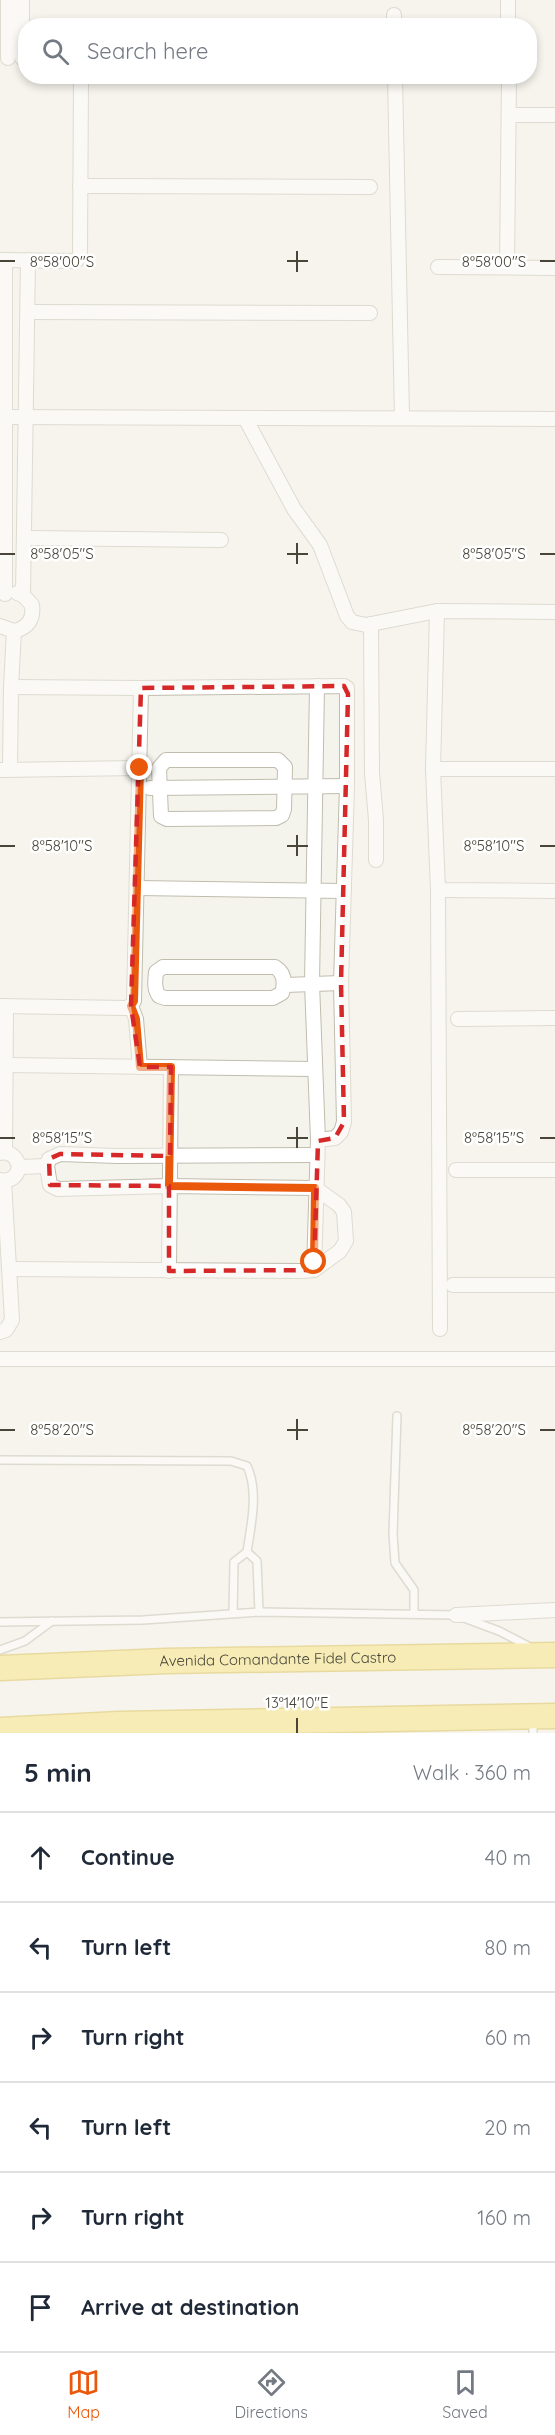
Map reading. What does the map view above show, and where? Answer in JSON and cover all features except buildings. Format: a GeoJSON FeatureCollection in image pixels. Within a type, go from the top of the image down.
{"type":"FeatureCollection","features":[{"type":"Feature","properties":{"kind":"highway","name":"Avenida Comandante Fidel Castro"},"geometry":{"type":"LineString","coordinates":[[0,1668],[166,1661],[551,1655]]}},
{"type":"Feature","properties":{"kind":"highway"},"geometry":{"type":"LineString","coordinates":[[0,1730],[119,1724],[540,1722]]}},
{"type":"Feature","properties":{"kind":"street"},"geometry":{"type":"LineString","coordinates":[[8,0],[14,58]]}},
{"type":"Feature","properties":{"kind":"street"},"geometry":{"type":"LineString","coordinates":[[20,18],[22,0]]}},
{"type":"Feature","properties":{"kind":"street"},"geometry":{"type":"LineString","coordinates":[[508,0],[508,18]]}},
{"type":"Feature","properties":{"kind":"street"},"geometry":{"type":"LineString","coordinates":[[14,58],[18,29]]}},
{"type":"Feature","properties":{"kind":"street"},"geometry":{"type":"LineString","coordinates":[[0,626],[14,631],[27,626],[33,613],[32,605],[23,595],[11,592],[2,596],[3,260],[78,259],[80,250],[81,84]]}},
{"type":"Feature","properties":{"kind":"street"},"geometry":{"type":"LineString","coordinates":[[395,84],[402,418]]}},
{"type":"Feature","properties":{"kind":"street"},"geometry":{"type":"LineString","coordinates":[[507,267],[509,84]]}},
{"type":"Feature","properties":{"kind":"street"},"geometry":{"type":"LineString","coordinates":[[509,115],[555,115]]}},
{"type":"Feature","properties":{"kind":"street"},"geometry":{"type":"LineString","coordinates":[[80,186],[370,187]]}},
{"type":"Feature","properties":{"kind":"street"},"geometry":{"type":"LineString","coordinates":[[23,595],[28,260]]}},
{"type":"Feature","properties":{"kind":"street"},"geometry":{"type":"LineString","coordinates":[[438,267],[555,268]]}},
{"type":"Feature","properties":{"kind":"street"},"geometry":{"type":"LineString","coordinates":[[28,312],[370,313]]}},
{"type":"Feature","properties":{"kind":"street"},"geometry":{"type":"LineString","coordinates":[[4,344],[27,345]]}},
{"type":"Feature","properties":{"kind":"street"},"geometry":{"type":"LineString","coordinates":[[2,417],[555,419]]}},
{"type":"Feature","properties":{"kind":"street"},"geometry":{"type":"LineString","coordinates":[[244,418],[294,510],[320,545],[347,616],[352,622],[358,625],[371,624],[437,611],[555,612]]}},
{"type":"Feature","properties":{"kind":"street"},"geometry":{"type":"LineString","coordinates":[[24,538],[221,540]]}},
{"type":"Feature","properties":{"kind":"street"},"geometry":{"type":"LineString","coordinates":[[437,611],[433,769],[438,890],[440,1329]]}},
{"type":"Feature","properties":{"kind":"street"},"geometry":{"type":"LineString","coordinates":[[371,624],[372,773],[376,820],[376,860]]}},
{"type":"Feature","properties":{"kind":"street"},"geometry":{"type":"LineString","coordinates":[[14,631],[5,769],[140,768]]}},
{"type":"Feature","properties":{"kind":"street"},"geometry":{"type":"LineString","coordinates":[[314,1270],[318,1140],[312,983],[317,686]]}},
{"type":"Feature","properties":{"kind":"street"},"geometry":{"type":"LineString","coordinates":[[11,687],[344,686],[347,688],[347,786],[340,983],[344,1122],[335,1138],[318,1140]]}},
{"type":"Feature","properties":{"kind":"street"},"geometry":{"type":"LineString","coordinates":[[0,1332],[6,1330],[12,1320],[2,1180],[15,1177],[19,1167],[15,1157],[2,1153],[6,1065],[3,1007],[126,1008],[134,1001],[141,688]]}},
{"type":"Feature","properties":{"kind":"street"},"geometry":{"type":"LineString","coordinates":[[166,760],[278,760],[285,767],[284,809],[282,815],[276,818],[167,819],[161,816],[159,788],[159,768],[166,760]]}},
{"type":"Feature","properties":{"kind":"street"},"geometry":{"type":"LineString","coordinates":[[433,769],[555,769]]}},
{"type":"Feature","properties":{"kind":"street"},"geometry":{"type":"LineString","coordinates":[[139,788],[347,786]]}},
{"type":"Feature","properties":{"kind":"street"},"geometry":{"type":"LineString","coordinates":[[137,888],[344,891]]}},
{"type":"Feature","properties":{"kind":"street"},"geometry":{"type":"LineString","coordinates":[[438,890],[555,891]]}},
{"type":"Feature","properties":{"kind":"street"},"geometry":{"type":"LineString","coordinates":[[163,967],[275,967],[282,973],[285,985],[282,993],[273,998],[165,998],[159,996],[156,991],[155,980],[156,972],[163,967]]}},
{"type":"Feature","properties":{"kind":"street"},"geometry":{"type":"LineString","coordinates":[[134,982],[155,980]]}},
{"type":"Feature","properties":{"kind":"street"},"geometry":{"type":"LineString","coordinates":[[285,985],[340,983]]}},
{"type":"Feature","properties":{"kind":"street"},"geometry":{"type":"LineString","coordinates":[[131,1006],[136,1019],[140,1067]]}},
{"type":"Feature","properties":{"kind":"street"},"geometry":{"type":"LineString","coordinates":[[458,1019],[555,1018]]}},
{"type":"Feature","properties":{"kind":"street"},"geometry":{"type":"LineString","coordinates":[[6,1065],[314,1069]]}},
{"type":"Feature","properties":{"kind":"street"},"geometry":{"type":"LineString","coordinates":[[169,1271],[171,1067]]}},
{"type":"Feature","properties":{"kind":"street"},"geometry":{"type":"LineString","coordinates":[[10,1269],[314,1270],[340,1251],[346,1241],[344,1212],[339,1205],[315,1188],[169,1186],[58,1189],[50,1185],[47,1166],[50,1159],[60,1154],[317,1155]]}},
{"type":"Feature","properties":{"kind":"street"},"geometry":{"type":"LineString","coordinates":[[19,1167],[47,1166]]}},
{"type":"Feature","properties":{"kind":"street"},"geometry":{"type":"LineString","coordinates":[[456,1170],[555,1170]]}},
{"type":"Feature","properties":{"kind":"street"},"geometry":{"type":"LineString","coordinates":[[453,1285],[555,1285]]}},
{"type":"Feature","properties":{"kind":"street"},"geometry":{"type":"LineString","coordinates":[[0,1359],[555,1359]]}},
{"type":"Feature","properties":{"kind":"street"},"geometry":{"type":"LineString","coordinates":[[456,1615],[555,1610]]}},
{"type":"Feature","properties":{"kind":"lane"},"geometry":{"type":"LineString","coordinates":[[397,1416],[393,1534],[395,1563],[414,1590],[414,1614]]}},
{"type":"Feature","properties":{"kind":"lane"},"geometry":{"type":"LineString","coordinates":[[0,1460],[231,1461],[247,1467],[252,1476],[253,1504],[247,1552],[234,1562],[233,1613]]}},
{"type":"Feature","properties":{"kind":"lane"},"geometry":{"type":"LineString","coordinates":[[247,1552],[257,1560],[259,1612]]}},
{"type":"Feature","properties":{"kind":"lane"},"geometry":{"type":"LineString","coordinates":[[0,1622],[143,1620],[259,1612],[456,1615],[499,1631],[551,1655]]}},
{"type":"Feature","properties":{"kind":"lane"},"geometry":{"type":"LineString","coordinates":[[0,1650],[25,1641],[52,1621]]}},
{"type":"Feature","properties":{"kind":"highlighted area"},"geometry":{"type":"Polygon","coordinates":[[[344,686],[348,694],[341,983],[344,1122],[335,1138],[318,1141],[314,1270],[169,1271],[169,1186],[50,1185],[49,1159],[60,1154],[170,1156],[171,1067],[140,1067],[131,1006],[141,688],[344,686]]]}},
{"type":"Feature","properties":{"kind":"route"},"geometry":{"type":"LineString","coordinates":[[140,768],[134,1001],[131,1006],[136,1019],[140,1067],[171,1067],[169,1186],[315,1188],[314,1262]]}}]}
